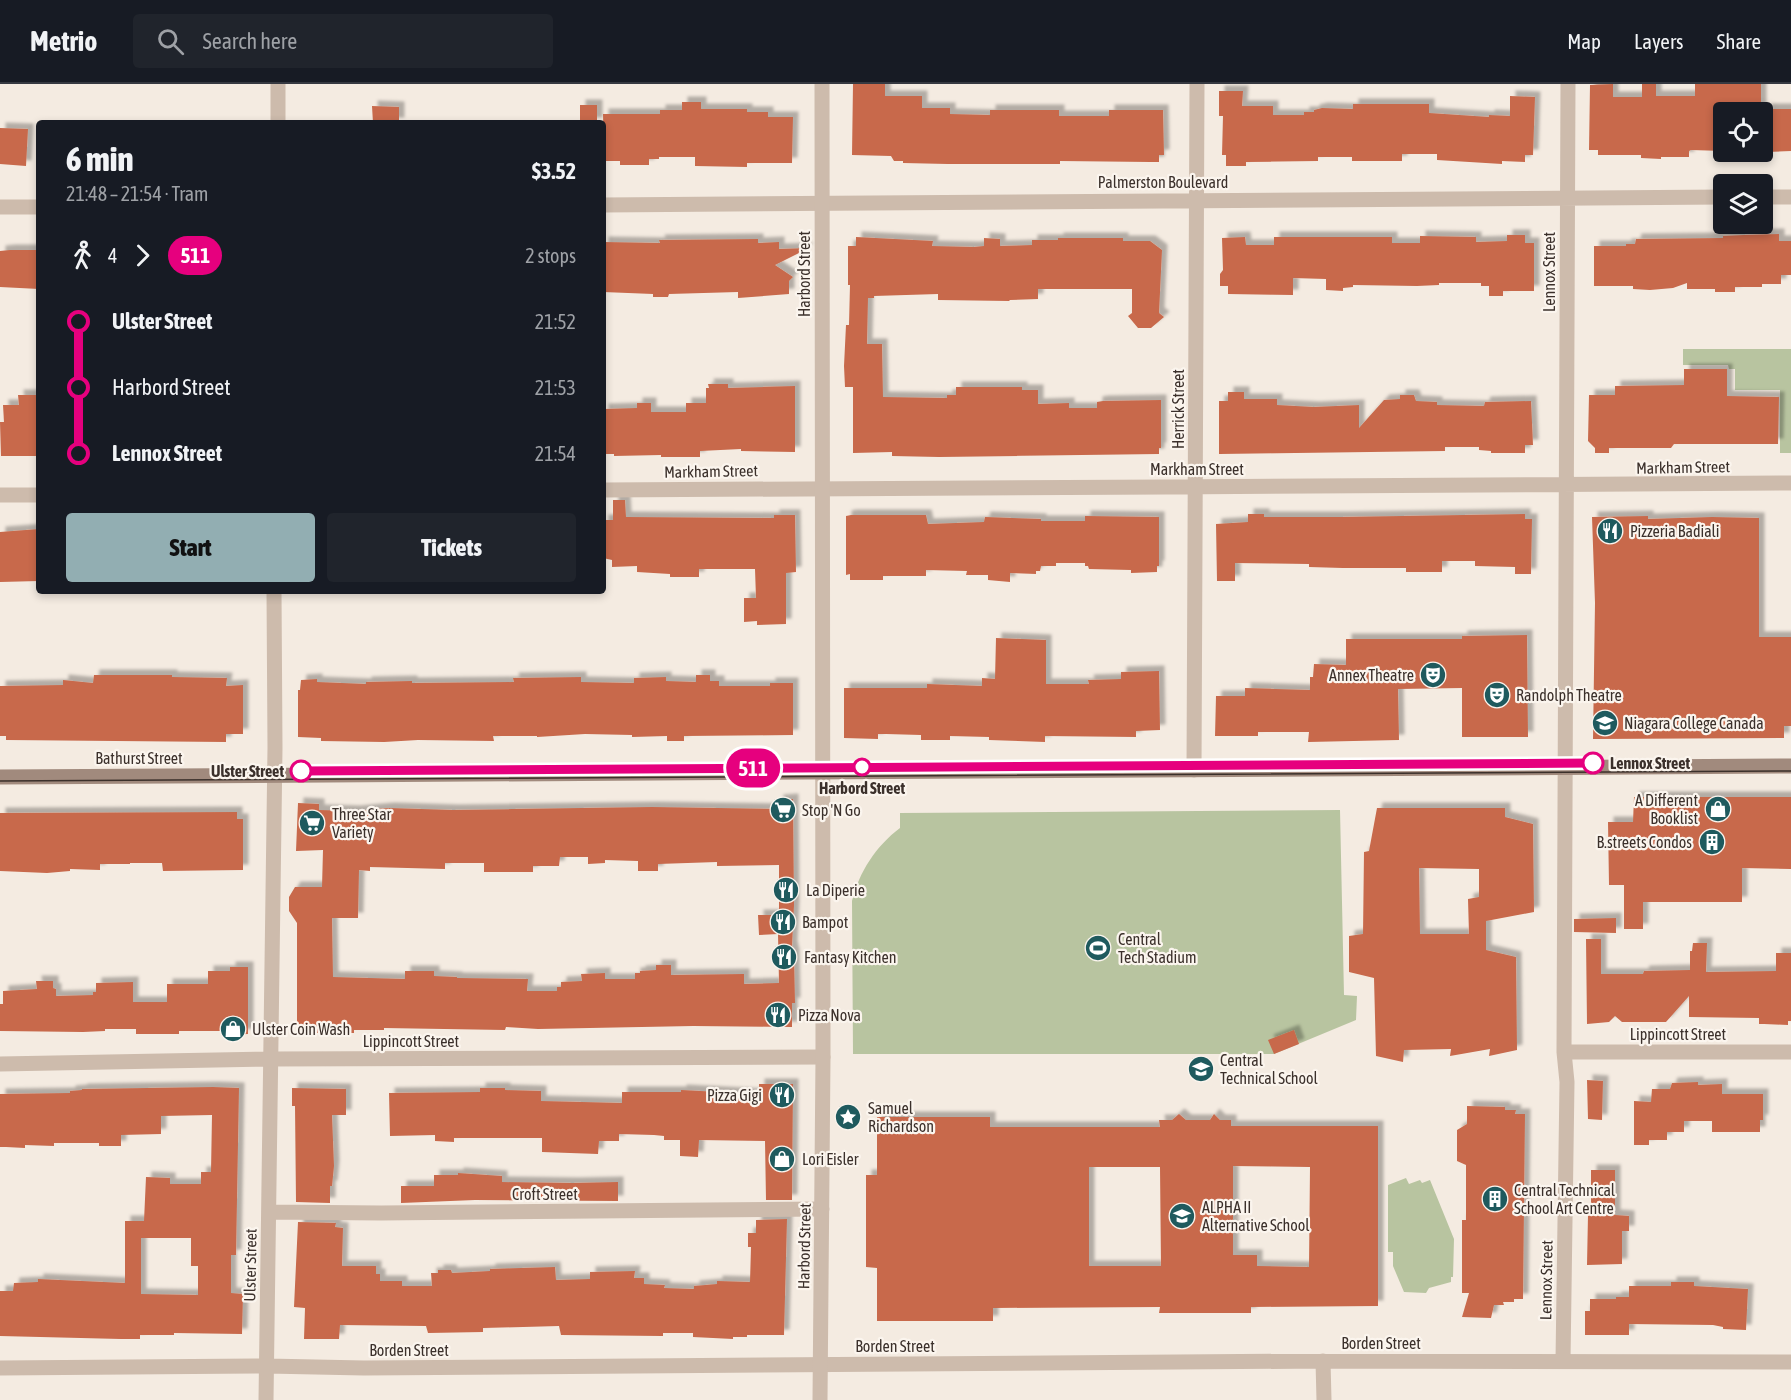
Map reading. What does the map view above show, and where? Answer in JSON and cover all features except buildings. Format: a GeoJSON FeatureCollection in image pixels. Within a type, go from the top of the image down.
{"type":"FeatureCollection","features":[{"type":"Feature","properties":{"kind":"main road","name":"Bathurst Street"},"geometry":{"type":"LineString","coordinates":[[0,777],[1791,766]]}},
{"type":"Feature","properties":{"kind":"street"},"geometry":{"type":"LineString","coordinates":[[278,84],[278,120]]}},
{"type":"Feature","properties":{"kind":"street","name":"Harbord Street"},"geometry":{"type":"LineString","coordinates":[[820,1400],[823,1057],[822,84]]}},
{"type":"Feature","properties":{"kind":"street","name":"Herrick Street"},"geometry":{"type":"LineString","coordinates":[[1194,770],[1197,84]]}},
{"type":"Feature","properties":{"kind":"street","name":"Lennox Street"},"geometry":{"type":"LineString","coordinates":[[1563,1361],[1567,1082],[1564,1052],[1568,84]]}},
{"type":"Feature","properties":{"kind":"street","name":"Palmerston Boulevard"},"geometry":{"type":"LineString","coordinates":[[606,205],[1713,197]]}},
{"type":"Feature","properties":{"kind":"street"},"geometry":{"type":"LineString","coordinates":[[1773,197],[1791,197]]}},
{"type":"Feature","properties":{"kind":"street"},"geometry":{"type":"LineString","coordinates":[[0,207],[36,207]]}},
{"type":"Feature","properties":{"kind":"street","name":"Markham Street"},"geometry":{"type":"LineString","coordinates":[[606,490],[822,487],[1566,487],[1791,483]]}},
{"type":"Feature","properties":{"kind":"street"},"geometry":{"type":"LineString","coordinates":[[0,495],[36,495]]}},
{"type":"Feature","properties":{"kind":"street","name":"Ulster Street"},"geometry":{"type":"LineString","coordinates":[[267,1400],[274,594]]}},
{"type":"Feature","properties":{"kind":"street","name":"Lippincott Street"},"geometry":{"type":"LineString","coordinates":[[1564,1052],[1791,1052]]}},
{"type":"Feature","properties":{"kind":"street","name":"Lippincott Street"},"geometry":{"type":"LineString","coordinates":[[0,1064],[271,1059],[823,1057]]}},
{"type":"Feature","properties":{"kind":"street","name":"Croft Street"},"geometry":{"type":"LineString","coordinates":[[269,1212],[381,1214],[822,1209]]}},
{"type":"Feature","properties":{"kind":"street"},"geometry":{"type":"LineString","coordinates":[[1323,1361],[1324,1400]]}},
{"type":"Feature","properties":{"kind":"street","name":"Borden Street"},"geometry":{"type":"LineString","coordinates":[[0,1368],[267,1365],[375,1368],[1323,1361],[1791,1362]]}},
{"type":"Feature","properties":{"kind":"green space"},"geometry":{"type":"Polygon","coordinates":[[[1683,349],[1791,349],[1791,453],[1780,453],[1780,390],[1735,390],[1735,369],[1729,369],[1728,365],[1683,365],[1683,349]]]}},
{"type":"Feature","properties":{"kind":"green space","name":"Central Tech Stadium"},"geometry":{"type":"Polygon","coordinates":[[[1340,810],[1344,995],[1357,996],[1356,1020],[1274,1054],[853,1054],[852,901],[859,880],[870,860],[883,843],[900,828],[900,813],[1340,810]]]}},
{"type":"Feature","properties":{"kind":"green space"},"geometry":{"type":"Polygon","coordinates":[[[1406,1178],[1409,1184],[1420,1180],[1422,1183],[1430,1180],[1454,1239],[1451,1282],[1429,1288],[1426,1293],[1404,1292],[1393,1266],[1393,1252],[1388,1252],[1388,1185],[1406,1178]]]}},
{"type":"Feature","properties":{"kind":"tram line","name":"511"},"geometry":{"type":"LineString","coordinates":[[301,771],[1593,763]]}},
{"type":"Feature","properties":{"kind":"tram line"},"geometry":{"type":"LineString","coordinates":[[1482,764],[1527,764]]}},
{"type":"Feature","properties":{"kind":"tram line"},"geometry":{"type":"LineString","coordinates":[[0,781],[1791,771]]}},
{"type":"Feature","properties":{"kind":"place","name":"Pizzeria Badiali"},"geometry":{"type":"Point","coordinates":[1610,531]}},
{"type":"Feature","properties":{"kind":"place","name":"Annex Theatre"},"geometry":{"type":"Point","coordinates":[1433,675]}},
{"type":"Feature","properties":{"kind":"place","name":"Randolph Theatre"},"geometry":{"type":"Point","coordinates":[1497,695]}},
{"type":"Feature","properties":{"kind":"place","name":"Niagara College Canada"},"geometry":{"type":"Point","coordinates":[1605,723]}},
{"type":"Feature","properties":{"kind":"place","name":"Lennox Street"},"geometry":{"type":"Point","coordinates":[1593,763]}},
{"type":"Feature","properties":{"kind":"place","name":"Harbord Street"},"geometry":{"type":"Point","coordinates":[862,767]}},
{"type":"Feature","properties":{"kind":"place","name":"Ulster Street"},"geometry":{"type":"Point","coordinates":[301,771]}},
{"type":"Feature","properties":{"kind":"place","name":"A Different Booklist"},"geometry":{"type":"Point","coordinates":[1718,809]}},
{"type":"Feature","properties":{"kind":"place","name":"Stop 'N Go"},"geometry":{"type":"Point","coordinates":[783,810]}},
{"type":"Feature","properties":{"kind":"place","name":"Three Star Variety"},"geometry":{"type":"Point","coordinates":[312,823]}},
{"type":"Feature","properties":{"kind":"place","name":"B.streets Condos"},"geometry":{"type":"Point","coordinates":[1712,842]}},
{"type":"Feature","properties":{"kind":"place","name":"La Diperie"},"geometry":{"type":"Point","coordinates":[786,890]}},
{"type":"Feature","properties":{"kind":"place","name":"Bampot"},"geometry":{"type":"Point","coordinates":[783,922]}},
{"type":"Feature","properties":{"kind":"place","name":"Central Tech Stadium"},"geometry":{"type":"Point","coordinates":[1098,948]}},
{"type":"Feature","properties":{"kind":"place","name":"Fantasy Kitchen"},"geometry":{"type":"Point","coordinates":[784,957]}},
{"type":"Feature","properties":{"kind":"place","name":"Pizza Nova"},"geometry":{"type":"Point","coordinates":[778,1015]}},
{"type":"Feature","properties":{"kind":"place","name":"Ulster Coin Wash"},"geometry":{"type":"Point","coordinates":[233,1029]}},
{"type":"Feature","properties":{"kind":"place","name":"Central Technical School"},"geometry":{"type":"Point","coordinates":[1201,1069]}},
{"type":"Feature","properties":{"kind":"place","name":"Pizza Gigi"},"geometry":{"type":"Point","coordinates":[782,1095]}},
{"type":"Feature","properties":{"kind":"place","name":"Samuel Richardson"},"geometry":{"type":"Point","coordinates":[848,1117]}},
{"type":"Feature","properties":{"kind":"place","name":"Lori Eisler"},"geometry":{"type":"Point","coordinates":[782,1159]}},
{"type":"Feature","properties":{"kind":"place","name":"Central Technical School Art Centre"},"geometry":{"type":"Point","coordinates":[1495,1199]}},
{"type":"Feature","properties":{"kind":"place","name":"ALPHA II Alternative School"},"geometry":{"type":"Point","coordinates":[1182,1216]}}]}
